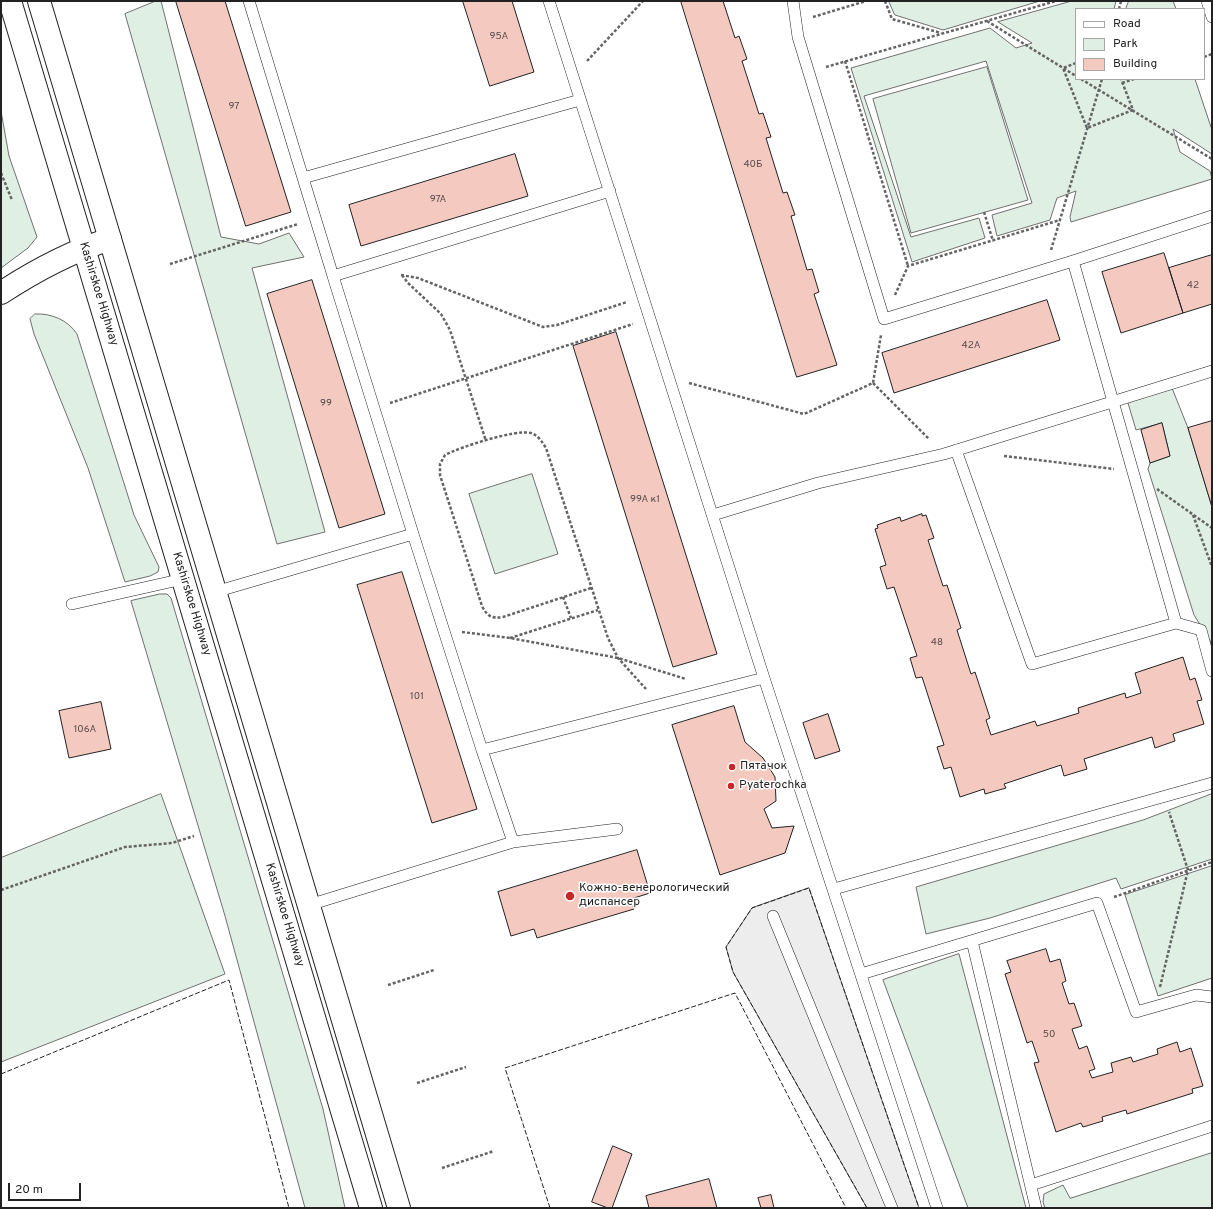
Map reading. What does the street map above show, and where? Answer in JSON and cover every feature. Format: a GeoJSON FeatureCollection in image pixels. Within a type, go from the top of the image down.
{"type":"FeatureCollection","features":[{"type":"Feature","properties":{"kind":"main road","name":"Kashirskoe Highway"},"geometry":{"type":"LineString","coordinates":[[10,1],[371,1208]]}},
{"type":"Feature","properties":{"kind":"main road"},"geometry":{"type":"LineString","coordinates":[[38,1],[399,1208]]}},
{"type":"Feature","properties":{"kind":"main road"},"geometry":{"type":"LineString","coordinates":[[1,293],[44,266],[84,247],[110,240]]}},
{"type":"Feature","properties":{"kind":"lane"},"geometry":{"type":"LineString","coordinates":[[249,1],[373,409],[513,842]]}},
{"type":"Feature","properties":{"kind":"lane"},"geometry":{"type":"LineString","coordinates":[[549,1],[764,678],[937,1208]]}},
{"type":"Feature","properties":{"kind":"lane"},"geometry":{"type":"LineString","coordinates":[[793,1],[798,37],[884,319],[1073,261],[1212,216]]}},
{"type":"Feature","properties":{"kind":"lane"},"geometry":{"type":"LineString","coordinates":[[1207,1],[1212,17]]}},
{"type":"Feature","properties":{"kind":"lane"},"geometry":{"type":"LineString","coordinates":[[303,178],[580,100]]}},
{"type":"Feature","properties":{"kind":"lane"},"geometry":{"type":"LineString","coordinates":[[333,276],[610,191]]}},
{"type":"Feature","properties":{"kind":"lane"},"geometry":{"type":"LineString","coordinates":[[1073,261],[1176,623]]}},
{"type":"Feature","properties":{"kind":"lane"},"geometry":{"type":"LineString","coordinates":[[712,515],[818,483],[944,454],[1212,371]]}},
{"type":"Feature","properties":{"kind":"lane"},"geometry":{"type":"LineString","coordinates":[[956,450],[1032,664],[1176,623],[1201,630],[1212,671]]}},
{"type":"Feature","properties":{"kind":"lane"},"geometry":{"type":"LineString","coordinates":[[215,592],[413,534]]}},
{"type":"Feature","properties":{"kind":"lane"},"geometry":{"type":"LineString","coordinates":[[72,604],[183,579]]}},
{"type":"Feature","properties":{"kind":"lane"},"geometry":{"type":"LineString","coordinates":[[482,750],[764,678]]}},
{"type":"Feature","properties":{"kind":"lane"},"geometry":{"type":"LineString","coordinates":[[834,890],[1212,783]]}},
{"type":"Feature","properties":{"kind":"lane"},"geometry":{"type":"LineString","coordinates":[[309,905],[513,842],[616,829]]}},
{"type":"Feature","properties":{"kind":"lane"},"geometry":{"type":"LineString","coordinates":[[861,974],[1097,903],[1136,1012],[1196,996],[1212,998]]}},
{"type":"Feature","properties":{"kind":"lane"},"geometry":{"type":"LineString","coordinates":[[773,916],[892,1208]]}},
{"type":"Feature","properties":{"kind":"lane"},"geometry":{"type":"LineString","coordinates":[[972,941],[1036,1208]]}},
{"type":"Feature","properties":{"kind":"lane"},"geometry":{"type":"LineString","coordinates":[[1031,1185],[1212,1126]]}},
{"type":"Feature","properties":{"kind":"path"},"geometry":{"type":"LineString","coordinates":[[573,76],[643,1]]}},
{"type":"Feature","properties":{"kind":"path"},"geometry":{"type":"LineString","coordinates":[[796,22],[866,1]]}},
{"type":"Feature","properties":{"kind":"path"},"geometry":{"type":"LineString","coordinates":[[885,1],[892,19],[941,34]]}},
{"type":"Feature","properties":{"kind":"path"},"geometry":{"type":"LineString","coordinates":[[809,72],[1056,1]]}},
{"type":"Feature","properties":{"kind":"path"},"geometry":{"type":"LineString","coordinates":[[987,20],[1075,75]]}},
{"type":"Feature","properties":{"kind":"path"},"geometry":{"type":"LineString","coordinates":[[845,61],[908,266],[884,319],[873,383]]}},
{"type":"Feature","properties":{"kind":"path"},"geometry":{"type":"LineString","coordinates":[[1063,68],[1075,63]]}},
{"type":"Feature","properties":{"kind":"path"},"geometry":{"type":"LineString","coordinates":[[1063,68],[1087,128]]}},
{"type":"Feature","properties":{"kind":"path"},"geometry":{"type":"LineString","coordinates":[[1083,80],[1212,160]]}},
{"type":"Feature","properties":{"kind":"path"},"geometry":{"type":"LineString","coordinates":[[1045,269],[1102,80]]}},
{"type":"Feature","properties":{"kind":"path"},"geometry":{"type":"LineString","coordinates":[[1121,80],[1133,110]]}},
{"type":"Feature","properties":{"kind":"path"},"geometry":{"type":"LineString","coordinates":[[1122,83],[1131,80]]}},
{"type":"Feature","properties":{"kind":"path"},"geometry":{"type":"LineString","coordinates":[[1087,128],[1133,110]]}},
{"type":"Feature","properties":{"kind":"path"},"geometry":{"type":"LineString","coordinates":[[1,173],[12,200]]}},
{"type":"Feature","properties":{"kind":"path"},"geometry":{"type":"LineString","coordinates":[[984,212],[993,241]]}},
{"type":"Feature","properties":{"kind":"path"},"geometry":{"type":"LineString","coordinates":[[170,264],[315,218]]}},
{"type":"Feature","properties":{"kind":"path"},"geometry":{"type":"LineString","coordinates":[[908,266],[1060,220]]}},
{"type":"Feature","properties":{"kind":"path"},"geometry":{"type":"LineString","coordinates":[[398,275],[418,278],[542,327],[557,325],[643,297]]}},
{"type":"Feature","properties":{"kind":"path"},"geometry":{"type":"LineString","coordinates":[[402,275],[415,291],[435,306],[446,321],[456,344],[486,441]]}},
{"type":"Feature","properties":{"kind":"path"},"geometry":{"type":"LineString","coordinates":[[373,409],[650,318]]}},
{"type":"Feature","properties":{"kind":"path"},"geometry":{"type":"LineString","coordinates":[[669,377],[804,414],[873,383]]}},
{"type":"Feature","properties":{"kind":"path"},"geometry":{"type":"LineString","coordinates":[[873,383],[944,454]]}},
{"type":"Feature","properties":{"kind":"path"},"geometry":{"type":"LineString","coordinates":[[591,588],[497,618],[487,615],[482,606],[439,469],[445,455],[486,441],[525,432],[535,435],[543,442],[608,638],[618,658],[660,705]]}},
{"type":"Feature","properties":{"kind":"path"},"geometry":{"type":"LineString","coordinates":[[1002,456],[1133,471],[1212,528]]}},
{"type":"Feature","properties":{"kind":"path"},"geometry":{"type":"LineString","coordinates":[[1193,514],[1212,567]]}},
{"type":"Feature","properties":{"kind":"path"},"geometry":{"type":"LineString","coordinates":[[564,597],[571,618]]}},
{"type":"Feature","properties":{"kind":"path"},"geometry":{"type":"LineString","coordinates":[[510,638],[598,610]]}},
{"type":"Feature","properties":{"kind":"path"},"geometry":{"type":"LineString","coordinates":[[446,636],[468,632],[510,638],[618,658],[721,689]]}},
{"type":"Feature","properties":{"kind":"path"},"geometry":{"type":"LineString","coordinates":[[1155,1007],[1188,870],[1163,797]]}},
{"type":"Feature","properties":{"kind":"path"},"geometry":{"type":"LineString","coordinates":[[1,890],[125,847],[172,843],[194,836]]}},
{"type":"Feature","properties":{"kind":"path"},"geometry":{"type":"LineString","coordinates":[[1097,903],[1212,862]]}},
{"type":"Feature","properties":{"kind":"path"},"geometry":{"type":"LineString","coordinates":[[388,985],[434,970]]}},
{"type":"Feature","properties":{"kind":"path"},"geometry":{"type":"LineString","coordinates":[[417,1083],[466,1067]]}},
{"type":"Feature","properties":{"kind":"path"},"geometry":{"type":"LineString","coordinates":[[442,1168],[494,1151]]}},
{"type":"Feature","properties":{"kind":"green space"},"geometry":{"type":"Polygon","coordinates":[[[156,1],[161,1],[221,237],[259,244],[289,233],[304,257],[252,268],[325,532],[277,544],[125,14],[156,1]]]}},
{"type":"Feature","properties":{"kind":"green space"},"geometry":{"type":"Polygon","coordinates":[[[889,1],[1040,1],[943,30],[895,15],[889,1]]]}},
{"type":"Feature","properties":{"kind":"green space"},"geometry":{"type":"Polygon","coordinates":[[[1072,1],[1116,1],[1114,8],[1075,8],[1075,80],[1195,80],[1212,130],[1212,154],[1173,129],[1180,152],[1210,171],[1212,179],[1071,222],[1070,217],[1076,191],[1057,198],[1050,220],[997,236],[992,215],[1032,203],[986,61],[864,96],[911,237],[979,218],[985,238],[912,262],[851,68],[990,28],[1016,48],[1032,43],[998,22],[1072,1]]]}},
{"type":"Feature","properties":{"kind":"green space"},"geometry":{"type":"Polygon","coordinates":[[[1129,1],[1173,1],[1176,8],[1126,8],[1129,1]]]}},
{"type":"Feature","properties":{"kind":"green space"},"geometry":{"type":"Polygon","coordinates":[[[987,67],[1028,200],[911,233],[873,99],[987,67]]]}},
{"type":"Feature","properties":{"kind":"green space"},"geometry":{"type":"Polygon","coordinates":[[[1,111],[9,156],[37,237],[28,248],[1,268],[1,111]]]}},
{"type":"Feature","properties":{"kind":"green space"},"geometry":{"type":"Polygon","coordinates":[[[35,314],[59,318],[69,325],[77,334],[134,515],[159,567],[158,572],[150,576],[125,582],[88,468],[34,334],[30,319],[35,314]]]}},
{"type":"Feature","properties":{"kind":"green space"},"geometry":{"type":"Polygon","coordinates":[[[1172,388],[1188,428],[1212,507],[1212,644],[1194,615],[1148,469],[1150,463],[1170,456],[1162,423],[1136,430],[1128,403],[1172,388]]]}},
{"type":"Feature","properties":{"kind":"green space"},"geometry":{"type":"Polygon","coordinates":[[[532,474],[558,554],[495,574],[469,494],[532,474]]]}},
{"type":"Feature","properties":{"kind":"green space"},"geometry":{"type":"Polygon","coordinates":[[[160,594],[167,594],[171,598],[323,1109],[345,1208],[305,1208],[225,916],[131,601],[160,594]]]}},
{"type":"Feature","properties":{"kind":"green space"},"geometry":{"type":"Polygon","coordinates":[[[161,794],[225,974],[1,1062],[1,858],[161,794]]]}},
{"type":"Feature","properties":{"kind":"green space"},"geometry":{"type":"Polygon","coordinates":[[[1212,794],[1212,859],[1121,889],[1116,878],[990,918],[926,934],[916,887],[1143,820],[1212,794]]]}},
{"type":"Feature","properties":{"kind":"green space"},"geometry":{"type":"Polygon","coordinates":[[[1212,866],[1212,978],[1158,996],[1125,895],[1212,866]]]}},
{"type":"Feature","properties":{"kind":"green space"},"geometry":{"type":"Polygon","coordinates":[[[959,954],[1026,1208],[968,1208],[883,980],[959,954]]]}},
{"type":"Feature","properties":{"kind":"green space"},"geometry":{"type":"Polygon","coordinates":[[[1212,1153],[1212,1208],[1045,1208],[1043,1202],[1044,1194],[1063,1185],[1070,1198],[1212,1153]]]}},
{"type":"Feature","properties":{"kind":"shaded area"},"geometry":{"type":"Polygon","coordinates":[[[809,888],[919,1208],[867,1208],[733,972],[726,947],[752,908],[809,888]]]}},
{"type":"Feature","properties":{"kind":"building"},"geometry":{"type":"Polygon","coordinates":[[[176,1],[225,1],[291,212],[246,226],[176,1]]]}},
{"type":"Feature","properties":{"kind":"building"},"geometry":{"type":"Polygon","coordinates":[[[463,1],[512,1],[534,72],[490,86],[463,1]]]}},
{"type":"Feature","properties":{"kind":"building"},"geometry":{"type":"Polygon","coordinates":[[[681,1],[723,1],[735,38],[739,36],[747,59],[742,61],[759,114],[763,113],[771,137],[766,138],[783,193],[787,192],[795,215],[791,216],[807,270],[812,269],[819,292],[814,294],[837,365],[797,377],[681,1]]]}},
{"type":"Feature","properties":{"kind":"building"},"geometry":{"type":"Polygon","coordinates":[[[515,154],[528,196],[361,246],[349,205],[515,154]]]}},
{"type":"Feature","properties":{"kind":"building"},"geometry":{"type":"Polygon","coordinates":[[[1164,253],[1183,313],[1121,333],[1102,272],[1164,253]]]}},
{"type":"Feature","properties":{"kind":"building"},"geometry":{"type":"Polygon","coordinates":[[[1212,255],[1212,304],[1183,313],[1169,268],[1212,255]]]}},
{"type":"Feature","properties":{"kind":"building"},"geometry":{"type":"Polygon","coordinates":[[[312,280],[385,514],[339,528],[267,294],[312,280]]]}},
{"type":"Feature","properties":{"kind":"building"},"geometry":{"type":"Polygon","coordinates":[[[1047,300],[1060,340],[894,393],[882,353],[1047,300]]]}},
{"type":"Feature","properties":{"kind":"building"},"geometry":{"type":"Polygon","coordinates":[[[616,332],[717,654],[673,667],[573,346],[616,332]]]}},
{"type":"Feature","properties":{"kind":"building"},"geometry":{"type":"Polygon","coordinates":[[[1212,421],[1212,507],[1188,428],[1212,421]]]}},
{"type":"Feature","properties":{"kind":"building"},"geometry":{"type":"Polygon","coordinates":[[[1162,423],[1170,456],[1150,463],[1141,430],[1162,423]]]}},
{"type":"Feature","properties":{"kind":"building"},"geometry":{"type":"Polygon","coordinates":[[[922,514],[922,516],[926,515],[934,538],[928,540],[943,586],[947,585],[961,628],[957,630],[971,674],[975,672],[990,718],[986,720],[991,735],[1035,721],[1037,726],[1079,713],[1078,708],[1125,693],[1126,698],[1141,693],[1135,673],[1183,657],[1190,680],[1195,678],[1202,700],[1197,701],[1204,724],[1173,734],[1175,741],[1155,748],[1152,737],[1084,759],[1087,769],[1064,776],[1061,765],[1004,784],[1006,788],[985,794],[984,789],[960,797],[951,767],[944,769],[937,747],[944,745],[922,677],[916,678],[910,658],[917,656],[894,587],[887,589],[880,567],[886,565],[875,529],[878,528],[877,525],[900,517],[901,521],[922,514]]]}},
{"type":"Feature","properties":{"kind":"building"},"geometry":{"type":"Polygon","coordinates":[[[402,572],[477,809],[432,823],[357,585],[402,572]]]}},
{"type":"Feature","properties":{"kind":"building"},"geometry":{"type":"Polygon","coordinates":[[[101,702],[111,749],[69,758],[59,711],[101,702]]]}},
{"type":"Feature","properties":{"kind":"building"},"geometry":{"type":"Polygon","coordinates":[[[734,706],[745,742],[763,758],[775,777],[776,801],[764,809],[772,828],[794,826],[785,853],[720,875],[672,725],[734,706]]]}},
{"type":"Feature","properties":{"kind":"building"},"geometry":{"type":"Polygon","coordinates":[[[828,714],[840,751],[815,759],[803,723],[828,714]]]}},
{"type":"Feature","properties":{"kind":"building","name":"Кожно-венерологический диспансер"},"geometry":{"type":"Polygon","coordinates":[[[637,850],[650,893],[631,899],[634,909],[537,938],[534,929],[511,936],[498,892],[637,850]]]}},
{"type":"Feature","properties":{"kind":"building"},"geometry":{"type":"Polygon","coordinates":[[[1046,949],[1050,962],[1060,959],[1066,981],[1062,983],[1069,1004],[1074,1003],[1082,1026],[1072,1029],[1079,1049],[1087,1046],[1095,1069],[1089,1071],[1092,1078],[1113,1072],[1111,1063],[1131,1057],[1133,1062],[1158,1054],[1157,1049],[1177,1042],[1180,1052],[1191,1048],[1203,1086],[1192,1089],[1193,1093],[1127,1114],[1126,1110],[1102,1117],[1103,1121],[1083,1127],[1081,1123],[1056,1132],[1034,1063],[1039,1062],[1032,1041],[1027,1043],[1005,974],[1011,972],[1007,961],[1046,949]]]}},
{"type":"Feature","properties":{"kind":"building"},"geometry":{"type":"Polygon","coordinates":[[[613,1146],[632,1154],[612,1208],[608,1208],[592,1202],[613,1146]]]}},
{"type":"Feature","properties":{"kind":"building"},"geometry":{"type":"Polygon","coordinates":[[[709,1179],[717,1208],[649,1208],[646,1196],[709,1179]]]}},
{"type":"Feature","properties":{"kind":"building"},"geometry":{"type":"Polygon","coordinates":[[[771,1195],[774,1208],[761,1208],[758,1198],[771,1195]]]}},
{"type":"Feature","properties":{"kind":"fence"},"geometry":{"type":"LineString","coordinates":[[867,1208],[733,972],[726,947],[752,908],[809,888],[919,1208]]}},
{"type":"Feature","properties":{"kind":"fence"},"geometry":{"type":"LineString","coordinates":[[1,1074],[229,980],[289,1208]]}},
{"type":"Feature","properties":{"kind":"fence"},"geometry":{"type":"LineString","coordinates":[[550,1208],[505,1068],[735,993],[846,1208]]}},
{"type":"Feature","properties":{"kind":"place","name":"Пятачок"},"geometry":{"type":"Point","coordinates":[732,767]}},
{"type":"Feature","properties":{"kind":"place","name":"Pyaterochka"},"geometry":{"type":"Point","coordinates":[731,786]}},
{"type":"Feature","properties":{"kind":"place","name":"Кожно-венерологический диспансер"},"geometry":{"type":"Point","coordinates":[570,896]}}]}
